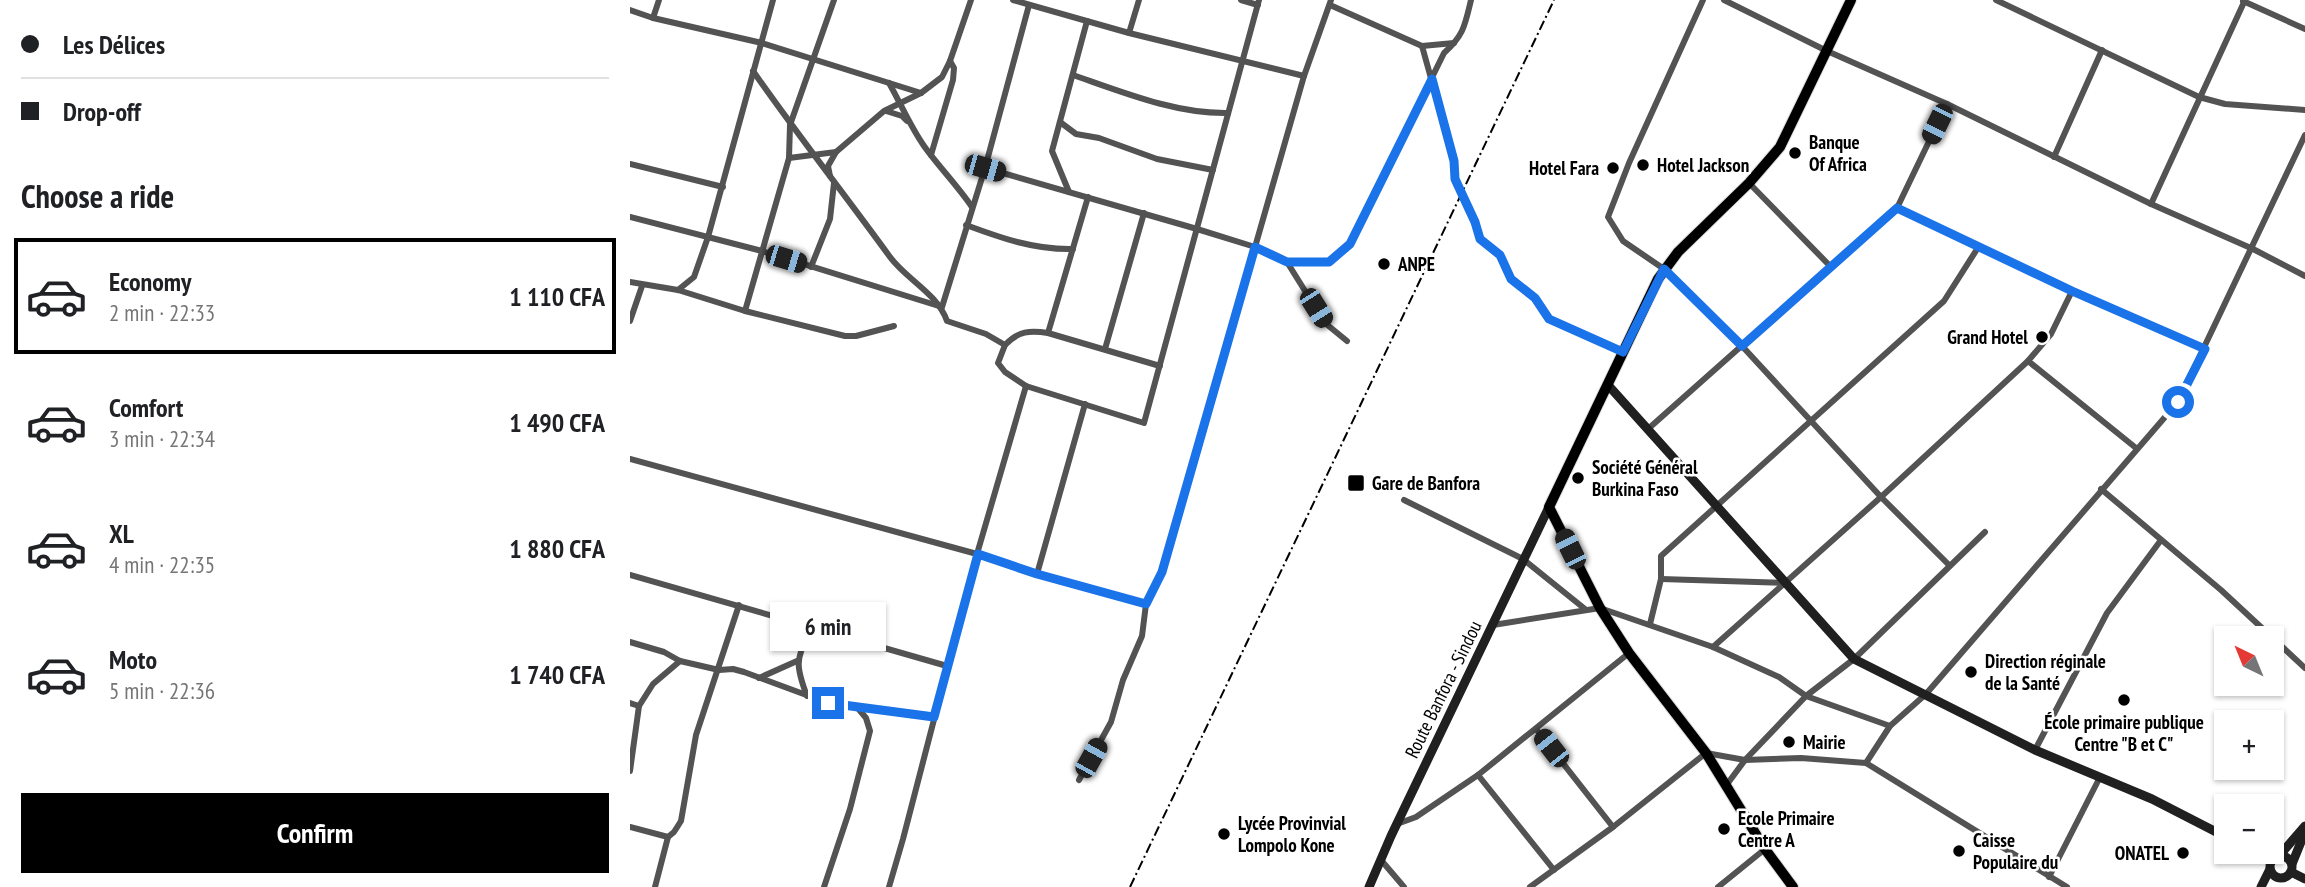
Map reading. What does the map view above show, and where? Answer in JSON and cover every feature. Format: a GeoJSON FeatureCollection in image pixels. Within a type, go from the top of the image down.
{"type":"FeatureCollection","features":[{"type":"Feature","properties":{"kind":"highway"},"geometry":{"type":"LineString","coordinates":[[1793,887],[1765,849],[1706,753],[1629,653],[1600,608],[1549,507],[1664,269],[1692,237],[1749,183],[1780,147],[1851,0]]}},
{"type":"Feature","properties":{"kind":"main road"},"geometry":{"type":"LineString","coordinates":[[1608,384],[1854,659],[2035,750],[2152,799],[2214,831]]}},
{"type":"Feature","properties":{"kind":"main road","name":"Route Banfora - Sindou"},"geometry":{"type":"LineString","coordinates":[[1369,887],[1549,507]]}},
{"type":"Feature","properties":{"kind":"main road"},"geometry":{"type":"LineString","coordinates":[[2284,850],[2305,826]]}},
{"type":"Feature","properties":{"kind":"main road"},"geometry":{"type":"LineString","coordinates":[[2274,887],[2289,871],[2305,832]]}},
{"type":"Feature","properties":{"kind":"main road"},"geometry":{"type":"LineString","coordinates":[[2284,858],[2287,857],[2289,871]]}},
{"type":"Feature","properties":{"kind":"main road"},"geometry":{"type":"LineString","coordinates":[[2261,887],[2273,864]]}},
{"type":"Feature","properties":{"kind":"main road"},"geometry":{"type":"LineString","coordinates":[[2274,864],[2274,875],[2289,871],[2305,879]]}},
{"type":"Feature","properties":{"kind":"street"},"geometry":{"type":"LineString","coordinates":[[653,18],[659,0]]}},
{"type":"Feature","properties":{"kind":"street"},"geometry":{"type":"LineString","coordinates":[[678,290],[694,277],[708,237],[773,0]]}},
{"type":"Feature","properties":{"kind":"street"},"geometry":{"type":"LineString","coordinates":[[745,311],[789,158],[790,125],[834,0]]}},
{"type":"Feature","properties":{"kind":"street"},"geometry":{"type":"LineString","coordinates":[[811,267],[830,219],[832,181],[828,166],[836,152],[884,111],[921,93],[942,77],[971,0]]}},
{"type":"Feature","properties":{"kind":"street"},"geometry":{"type":"LineString","coordinates":[[1013,0],[1129,33],[1304,76]]}},
{"type":"Feature","properties":{"kind":"street"},"geometry":{"type":"LineString","coordinates":[[1129,33],[1139,0]]}},
{"type":"Feature","properties":{"kind":"street"},"geometry":{"type":"LineString","coordinates":[[1160,366],[1048,333],[1023,332],[1014,335],[1005,345],[998,363],[1004,372],[1026,386],[1144,423],[1160,366],[1258,2],[1241,0]]}},
{"type":"Feature","properties":{"kind":"street"},"geometry":{"type":"LineString","coordinates":[[985,168],[1255,247],[1287,262],[1329,262],[1350,244],[1444,53],[1456,43],[1466,28],[1471,0]]}},
{"type":"Feature","properties":{"kind":"street"},"geometry":{"type":"LineString","coordinates":[[1703,0],[1629,163],[1608,217],[1623,241],[1664,269],[1742,346],[1881,497],[1949,565]]}},
{"type":"Feature","properties":{"kind":"street"},"geometry":{"type":"LineString","coordinates":[[1724,0],[1827,51],[1947,104],[2151,204],[2253,248],[2305,276]]}},
{"type":"Feature","properties":{"kind":"street"},"geometry":{"type":"LineString","coordinates":[[1998,0],[2199,97],[2225,104],[2305,110]]}},
{"type":"Feature","properties":{"kind":"street"},"geometry":{"type":"LineString","coordinates":[[2151,204],[2243,1],[2305,29]]}},
{"type":"Feature","properties":{"kind":"street"},"geometry":{"type":"LineString","coordinates":[[1079,780],[1111,722],[1123,680],[1142,636],[1146,604],[1162,572],[1304,76],[1330,3],[1422,46],[1456,43]]}},
{"type":"Feature","properties":{"kind":"street"},"geometry":{"type":"LineString","coordinates":[[942,307],[985,168],[1029,5]]}},
{"type":"Feature","properties":{"kind":"street"},"geometry":{"type":"LineString","coordinates":[[630,10],[815,58],[921,93]]}},
{"type":"Feature","properties":{"kind":"street"},"geometry":{"type":"LineString","coordinates":[[1069,192],[1052,151],[1087,21]]}},
{"type":"Feature","properties":{"kind":"street"},"geometry":{"type":"LineString","coordinates":[[1422,46],[1454,161],[1455,179],[1480,239],[1500,255],[1511,279],[1535,298],[1549,319],[1623,352]]}},
{"type":"Feature","properties":{"kind":"street"},"geometry":{"type":"LineString","coordinates":[[2054,157],[2102,50]]}},
{"type":"Feature","properties":{"kind":"street"},"geometry":{"type":"LineString","coordinates":[[931,155],[953,80],[954,68],[950,61]]}},
{"type":"Feature","properties":{"kind":"street"},"geometry":{"type":"LineString","coordinates":[[753,71],[790,125],[875,234],[892,260],[942,307],[947,321],[986,334],[1005,345]]}},
{"type":"Feature","properties":{"kind":"street"},"geometry":{"type":"LineString","coordinates":[[1073,75],[1125,93],[1204,113],[1228,113]]}},
{"type":"Feature","properties":{"kind":"street"},"geometry":{"type":"LineString","coordinates":[[889,83],[909,122],[931,155],[972,207]]}},
{"type":"Feature","properties":{"kind":"street"},"geometry":{"type":"LineString","coordinates":[[1648,429],[1897,208],[1947,104]]}},
{"type":"Feature","properties":{"kind":"street"},"geometry":{"type":"LineString","coordinates":[[884,111],[902,116],[909,122]]}},
{"type":"Feature","properties":{"kind":"street"},"geometry":{"type":"LineString","coordinates":[[1060,122],[1076,135],[1099,138],[1157,159],[1213,170]]}},
{"type":"Feature","properties":{"kind":"street"},"geometry":{"type":"LineString","coordinates":[[1866,763],[1890,726],[1926,694],[2178,402],[2305,135]]}},
{"type":"Feature","properties":{"kind":"street"},"geometry":{"type":"LineString","coordinates":[[789,158],[836,152]]}},
{"type":"Feature","properties":{"kind":"street"},"geometry":{"type":"LineString","coordinates":[[630,164],[723,187]]}},
{"type":"Feature","properties":{"kind":"street"},"geometry":{"type":"LineString","coordinates":[[1749,183],[1830,266]]}},
{"type":"Feature","properties":{"kind":"street"},"geometry":{"type":"LineString","coordinates":[[1048,333],[1087,197]]}},
{"type":"Feature","properties":{"kind":"street"},"geometry":{"type":"LineString","coordinates":[[1897,208],[2072,291],[2205,349]]}},
{"type":"Feature","properties":{"kind":"street"},"geometry":{"type":"LineString","coordinates":[[1105,349],[1144,213]]}},
{"type":"Feature","properties":{"kind":"street"},"geometry":{"type":"LineString","coordinates":[[630,217],[762,251],[942,307]]}},
{"type":"Feature","properties":{"kind":"street"},"geometry":{"type":"LineString","coordinates":[[966,225],[1048,250],[1073,249]]}},
{"type":"Feature","properties":{"kind":"street"},"geometry":{"type":"LineString","coordinates":[[1650,624],[1661,579],[1661,556],[1944,300],[1979,246]]}},
{"type":"Feature","properties":{"kind":"street"},"geometry":{"type":"LineString","coordinates":[[1287,262],[1325,323],[1347,341]]}},
{"type":"Feature","properties":{"kind":"street"},"geometry":{"type":"LineString","coordinates":[[630,282],[678,290],[745,311],[845,336],[894,326]]}},
{"type":"Feature","properties":{"kind":"street"},"geometry":{"type":"LineString","coordinates":[[630,321],[642,286]]}},
{"type":"Feature","properties":{"kind":"street"},"geometry":{"type":"LineString","coordinates":[[1713,647],[1881,497],[2028,360],[2051,334],[2072,291]]}},
{"type":"Feature","properties":{"kind":"street"},"geometry":{"type":"LineString","coordinates":[[2028,360],[2136,449]]}},
{"type":"Feature","properties":{"kind":"street"},"geometry":{"type":"LineString","coordinates":[[889,887],[947,666],[1026,386]]}},
{"type":"Feature","properties":{"kind":"street"},"geometry":{"type":"LineString","coordinates":[[1037,574],[1085,404]]}},
{"type":"Feature","properties":{"kind":"street"},"geometry":{"type":"LineString","coordinates":[[630,459],[978,554],[1037,574],[1146,604]]}},
{"type":"Feature","properties":{"kind":"street"},"geometry":{"type":"LineString","coordinates":[[2101,489],[2221,590],[2305,668]]}},
{"type":"Feature","properties":{"kind":"street"},"geometry":{"type":"LineString","coordinates":[[1404,500],[1523,559],[1585,609]]}},
{"type":"Feature","properties":{"kind":"street"},"geometry":{"type":"LineString","coordinates":[[1725,787],[1745,760],[1806,696],[1854,659],[1986,532]]}},
{"type":"Feature","properties":{"kind":"street"},"geometry":{"type":"LineString","coordinates":[[2035,750],[2107,613],[2161,540]]}},
{"type":"Feature","properties":{"kind":"street"},"geometry":{"type":"LineString","coordinates":[[630,575],[947,666]]}},
{"type":"Feature","properties":{"kind":"street"},"geometry":{"type":"LineString","coordinates":[[1661,579],[1786,583]]}},
{"type":"Feature","properties":{"kind":"street"},"geometry":{"type":"LineString","coordinates":[[655,887],[667,837],[681,821],[696,735],[739,605]]}},
{"type":"Feature","properties":{"kind":"street"},"geometry":{"type":"LineString","coordinates":[[1493,625],[1600,608],[1713,647],[1779,677],[1806,696],[1890,726]]}},
{"type":"Feature","properties":{"kind":"street"},"geometry":{"type":"LineString","coordinates":[[807,696],[797,671],[797,661],[811,627]]}},
{"type":"Feature","properties":{"kind":"street"},"geometry":{"type":"LineString","coordinates":[[630,642],[664,652],[680,661],[719,670],[733,669],[831,704],[934,717]]}},
{"type":"Feature","properties":{"kind":"street"},"geometry":{"type":"LineString","coordinates":[[1397,824],[1416,817],[1478,775],[1629,653]]}},
{"type":"Feature","properties":{"kind":"street"},"geometry":{"type":"LineString","coordinates":[[630,771],[639,706],[653,684],[680,661]]}},
{"type":"Feature","properties":{"kind":"street"},"geometry":{"type":"LineString","coordinates":[[759,678],[797,661]]}},
{"type":"Feature","properties":{"kind":"street"},"geometry":{"type":"LineString","coordinates":[[630,703],[639,706]]}},
{"type":"Feature","properties":{"kind":"street"},"geometry":{"type":"LineString","coordinates":[[824,887],[850,809],[870,731],[866,718],[857,706]]}},
{"type":"Feature","properties":{"kind":"street"},"geometry":{"type":"LineString","coordinates":[[1536,729],[1613,827]]}},
{"type":"Feature","properties":{"kind":"street"},"geometry":{"type":"LineString","coordinates":[[1530,887],[1613,827],[1706,753],[1745,760],[1801,758],[1866,763],[2067,887]]}},
{"type":"Feature","properties":{"kind":"street"},"geometry":{"type":"LineString","coordinates":[[1478,775],[1554,870]]}},
{"type":"Feature","properties":{"kind":"street"},"geometry":{"type":"LineString","coordinates":[[2049,877],[2100,777]]}},
{"type":"Feature","properties":{"kind":"street"},"geometry":{"type":"LineString","coordinates":[[630,827],[667,837]]}},
{"type":"Feature","properties":{"kind":"street"},"geometry":{"type":"LineString","coordinates":[[1718,887],[1765,849]]}},
{"type":"Feature","properties":{"kind":"street"},"geometry":{"type":"LineString","coordinates":[[1381,860],[1405,887]]}},
{"type":"Feature","properties":{"kind":"railway"},"geometry":{"type":"LineString","coordinates":[[1130,887],[1554,0]]}},
{"type":"Feature","properties":{"kind":"place","name":"Banque Of Africa"},"geometry":{"type":"Point","coordinates":[1795,153]}},
{"type":"Feature","properties":{"kind":"place","name":"Hotel Jackson"},"geometry":{"type":"Point","coordinates":[1643,165]}},
{"type":"Feature","properties":{"kind":"place","name":"Hotel Fara"},"geometry":{"type":"Point","coordinates":[1613,168]}},
{"type":"Feature","properties":{"kind":"place","name":"ANPE"},"geometry":{"type":"Point","coordinates":[1384,264]}},
{"type":"Feature","properties":{"kind":"place","name":"Grand Hotel"},"geometry":{"type":"Point","coordinates":[2042,337]}},
{"type":"Feature","properties":{"kind":"place","name":"Société Général Burkina Faso"},"geometry":{"type":"Point","coordinates":[1578,478]}},
{"type":"Feature","properties":{"kind":"place","name":"Gare de Banfora"},"geometry":{"type":"Point","coordinates":[1356,483]}},
{"type":"Feature","properties":{"kind":"place","name":"Direction réginale de la Santé"},"geometry":{"type":"Point","coordinates":[1971,672]}},
{"type":"Feature","properties":{"kind":"place","name":"École primaire publique Centre \"B et C\""},"geometry":{"type":"Point","coordinates":[2124,700]}},
{"type":"Feature","properties":{"kind":"place","name":"Mairie"},"geometry":{"type":"Point","coordinates":[1789,742]}},
{"type":"Feature","properties":{"kind":"place","name":"Ecole Primaire Centre A"},"geometry":{"type":"Point","coordinates":[1724,829]}},
{"type":"Feature","properties":{"kind":"place","name":"Lycée Provinvial Lompolo Kone"},"geometry":{"type":"Point","coordinates":[1224,834]}},
{"type":"Feature","properties":{"kind":"place","name":"Caisse Populaire du"},"geometry":{"type":"Point","coordinates":[1959,851]}},
{"type":"Feature","properties":{"kind":"place","name":"ONATEL"},"geometry":{"type":"Point","coordinates":[2183,853]}},
{"type":"Feature","properties":{"kind":"route"},"geometry":{"type":"LineString","coordinates":[[828,703],[934,717],[978,554],[1037,574],[1146,604],[1162,572],[1255,247],[1287,262],[1329,262],[1350,244],[1432,79],[1454,161],[1455,179],[1480,239],[1500,255],[1511,279],[1535,298],[1549,319],[1605,345],[1623,352],[1664,269],[1742,346],[1897,208],[2072,291],[2205,349],[2178,402]]}}]}
